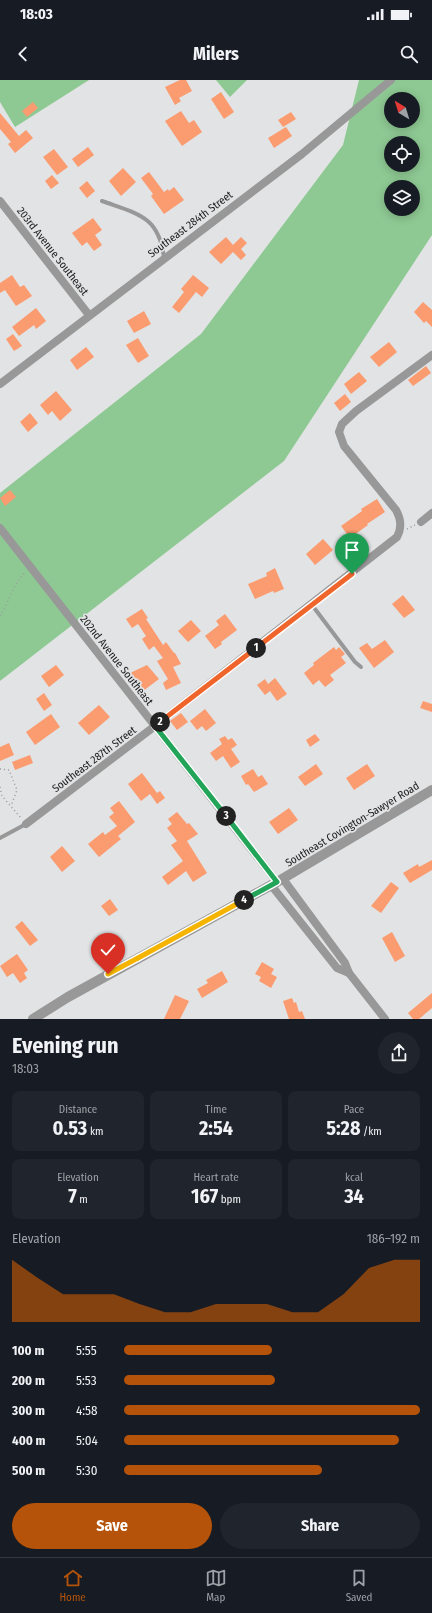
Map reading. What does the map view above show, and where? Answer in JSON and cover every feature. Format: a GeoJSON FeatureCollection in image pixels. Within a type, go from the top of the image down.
{"type":"FeatureCollection","features":[{"type":"Feature","properties":{"kind":"street","name":"Southeast 284th Street"},"geometry":{"type":"LineString","coordinates":[[0,384],[302,154],[392,80]]}},
{"type":"Feature","properties":{"kind":"street","name":"203rd Avenue Southeast"},"geometry":{"type":"LineString","coordinates":[[0,201],[89,315]]}},
{"type":"Feature","properties":{"kind":"street"},"geometry":{"type":"LineString","coordinates":[[400,532],[400,518],[396,510],[344,446],[339,432],[342,424],[356,411],[432,355]]}},
{"type":"Feature","properties":{"kind":"street"},"geometry":{"type":"LineString","coordinates":[[421,522],[432,513]]}},
{"type":"Feature","properties":{"kind":"street","name":"202nd Avenue Southeast"},"geometry":{"type":"LineString","coordinates":[[0,528],[277,882],[345,963],[349,973],[385,1019]]}},
{"type":"Feature","properties":{"kind":"street","name":"Southeast 287th Street"},"geometry":{"type":"LineString","coordinates":[[26,824],[392,543],[400,532]]}},
{"type":"Feature","properties":{"kind":"street","name":"Southeast Covington-Sawyer Road"},"geometry":{"type":"LineString","coordinates":[[33,1019],[68,996],[277,882],[432,790]]}},
{"type":"Feature","properties":{"kind":"street","name":"202nd Avenue Southeast"},"geometry":{"type":"LineString","coordinates":[[277,882],[337,968],[349,973]]}},
{"type":"Feature","properties":{"kind":"lane"},"geometry":{"type":"LineString","coordinates":[[102,201],[139,214],[154,226],[162,243],[164,258]]}},
{"type":"Feature","properties":{"kind":"lane"},"geometry":{"type":"LineString","coordinates":[[312,605],[355,662],[361,667]]}},
{"type":"Feature","properties":{"kind":"lane"},"geometry":{"type":"LineString","coordinates":[[0,838],[26,824]]}},
{"type":"Feature","properties":{"kind":"path"},"geometry":{"type":"LineString","coordinates":[[400,532],[421,522]]}},
{"type":"Feature","properties":{"kind":"path"},"geometry":{"type":"LineString","coordinates":[[0,616],[8,604],[16,585],[22,576],[32,568]]}},
{"type":"Feature","properties":{"kind":"path"},"geometry":{"type":"LineString","coordinates":[[0,769],[9,770],[17,790],[11,806]]}},
{"type":"Feature","properties":{"kind":"path"},"geometry":{"type":"LineString","coordinates":[[0,787],[2,796],[26,824]]}},
{"type":"Feature","properties":{"kind":"green space"},"geometry":{"type":"Polygon","coordinates":[[[0,80],[89,80],[15,127],[0,102],[0,80]]]}},
{"type":"Feature","properties":{"kind":"green space"},"geometry":{"type":"Polygon","coordinates":[[[216,80],[247,80],[230,97],[216,80]]]}},
{"type":"Feature","properties":{"kind":"green space"},"geometry":{"type":"Polygon","coordinates":[[[359,80],[432,80],[432,235],[284,461],[0,681],[0,493],[201,334],[343,145],[359,80]]]}},
{"type":"Feature","properties":{"kind":"building"},"geometry":{"type":"Polygon","coordinates":[[[180,80],[186,80],[192,91],[179,98],[181,101],[175,105],[165,87],[180,80]]]}},
{"type":"Feature","properties":{"kind":"building"},"geometry":{"type":"Polygon","coordinates":[[[221,92],[234,112],[224,119],[211,99],[221,92]]]}},
{"type":"Feature","properties":{"kind":"building"},"geometry":{"type":"Polygon","coordinates":[[[33,102],[38,108],[27,117],[22,111],[33,102]]]}},
{"type":"Feature","properties":{"kind":"building"},"geometry":{"type":"Polygon","coordinates":[[[181,111],[189,123],[194,120],[202,132],[182,146],[165,121],[181,111]]]}},
{"type":"Feature","properties":{"kind":"building"},"geometry":{"type":"Polygon","coordinates":[[[291,112],[296,119],[283,127],[278,120],[291,112]]]}},
{"type":"Feature","properties":{"kind":"building"},"geometry":{"type":"Polygon","coordinates":[[[0,113],[19,136],[26,130],[33,138],[15,153],[8,144],[11,142],[0,129],[0,113]]]}},
{"type":"Feature","properties":{"kind":"building"},"geometry":{"type":"Polygon","coordinates":[[[286,127],[292,136],[274,148],[268,138],[286,127]]]}},
{"type":"Feature","properties":{"kind":"building"},"geometry":{"type":"Polygon","coordinates":[[[88,147],[94,155],[78,167],[72,159],[88,147]]]}},
{"type":"Feature","properties":{"kind":"building"},"geometry":{"type":"Polygon","coordinates":[[[54,149],[68,167],[57,175],[43,157],[54,149]]]}},
{"type":"Feature","properties":{"kind":"building"},"geometry":{"type":"Polygon","coordinates":[[[123,168],[136,182],[121,196],[109,181],[123,168]]]}},
{"type":"Feature","properties":{"kind":"building"},"geometry":{"type":"Polygon","coordinates":[[[149,172],[164,192],[168,189],[169,191],[174,187],[184,200],[164,214],[151,196],[153,194],[141,178],[149,172]]]}},
{"type":"Feature","properties":{"kind":"building"},"geometry":{"type":"Polygon","coordinates":[[[52,175],[59,183],[51,189],[45,181],[52,175]]]}},
{"type":"Feature","properties":{"kind":"building"},"geometry":{"type":"Polygon","coordinates":[[[87,181],[95,191],[87,198],[79,188],[87,181]]]}},
{"type":"Feature","properties":{"kind":"building"},"geometry":{"type":"Polygon","coordinates":[[[93,218],[102,230],[95,235],[102,245],[94,251],[87,242],[82,246],[72,233],[93,218]]]}},
{"type":"Feature","properties":{"kind":"building"},"geometry":{"type":"Polygon","coordinates":[[[226,237],[233,245],[241,237],[247,243],[241,249],[246,255],[241,260],[233,252],[221,264],[209,252],[226,237]]]}},
{"type":"Feature","properties":{"kind":"building"},"geometry":{"type":"Polygon","coordinates":[[[12,275],[20,287],[24,285],[32,296],[16,306],[5,290],[0,293],[0,283],[12,275]]]}},
{"type":"Feature","properties":{"kind":"building"},"geometry":{"type":"Polygon","coordinates":[[[193,275],[209,288],[202,297],[196,292],[179,313],[172,307],[184,292],[181,289],[193,275]]]}},
{"type":"Feature","properties":{"kind":"building"},"geometry":{"type":"Polygon","coordinates":[[[423,302],[432,310],[432,327],[426,321],[424,323],[414,312],[423,302]]]}},
{"type":"Feature","properties":{"kind":"building"},"geometry":{"type":"Polygon","coordinates":[[[36,308],[46,321],[36,329],[34,325],[19,336],[12,327],[36,308]]]}},
{"type":"Feature","properties":{"kind":"building"},"geometry":{"type":"Polygon","coordinates":[[[144,311],[151,324],[134,333],[127,321],[144,311]]]}},
{"type":"Feature","properties":{"kind":"building"},"geometry":{"type":"Polygon","coordinates":[[[13,334],[22,346],[14,351],[6,339],[13,334]]]}},
{"type":"Feature","properties":{"kind":"building"},"geometry":{"type":"Polygon","coordinates":[[[138,338],[149,356],[138,363],[126,345],[138,338]]]}},
{"type":"Feature","properties":{"kind":"building"},"geometry":{"type":"Polygon","coordinates":[[[389,342],[397,352],[379,367],[370,357],[389,342]]]}},
{"type":"Feature","properties":{"kind":"building"},"geometry":{"type":"Polygon","coordinates":[[[86,347],[94,357],[77,370],[70,360],[86,347]]]}},
{"type":"Feature","properties":{"kind":"building"},"geometry":{"type":"Polygon","coordinates":[[[426,366],[431,373],[413,386],[408,380],[426,366]]]}},
{"type":"Feature","properties":{"kind":"building"},"geometry":{"type":"Polygon","coordinates":[[[359,372],[367,381],[351,394],[344,384],[359,372]]]}},
{"type":"Feature","properties":{"kind":"building"},"geometry":{"type":"Polygon","coordinates":[[[56,391],[72,410],[60,421],[52,411],[48,415],[40,405],[56,391]]]}},
{"type":"Feature","properties":{"kind":"building"},"geometry":{"type":"Polygon","coordinates":[[[345,394],[351,402],[340,411],[334,403],[345,394]]]}},
{"type":"Feature","properties":{"kind":"building"},"geometry":{"type":"Polygon","coordinates":[[[30,413],[38,423],[28,432],[20,422],[30,413]]]}},
{"type":"Feature","properties":{"kind":"building"},"geometry":{"type":"Polygon","coordinates":[[[10,490],[16,497],[5,506],[0,498],[10,490]]]}},
{"type":"Feature","properties":{"kind":"building"},"geometry":{"type":"Polygon","coordinates":[[[377,499],[385,512],[350,538],[341,526],[362,511],[361,509],[377,499]]]}},
{"type":"Feature","properties":{"kind":"building"},"geometry":{"type":"Polygon","coordinates":[[[323,539],[333,550],[315,565],[306,554],[323,539]]]}},
{"type":"Feature","properties":{"kind":"building"},"geometry":{"type":"Polygon","coordinates":[[[275,568],[284,589],[274,593],[273,591],[255,599],[248,584],[267,576],[266,573],[275,568]]]}},
{"type":"Feature","properties":{"kind":"building"},"geometry":{"type":"Polygon","coordinates":[[[403,595],[415,610],[404,618],[392,604],[403,595]]]}},
{"type":"Feature","properties":{"kind":"building"},"geometry":{"type":"Polygon","coordinates":[[[142,609],[148,618],[146,619],[163,645],[166,642],[175,653],[181,664],[173,667],[181,683],[166,690],[163,683],[168,679],[157,661],[163,658],[154,646],[149,650],[142,639],[146,636],[138,624],[132,628],[126,619],[142,609]]]}},
{"type":"Feature","properties":{"kind":"building"},"geometry":{"type":"Polygon","coordinates":[[[225,614],[237,630],[221,642],[222,644],[215,649],[205,636],[219,625],[216,621],[225,614]]]}},
{"type":"Feature","properties":{"kind":"building"},"geometry":{"type":"Polygon","coordinates":[[[191,620],[201,631],[188,642],[178,631],[191,620]]]}},
{"type":"Feature","properties":{"kind":"building"},"geometry":{"type":"Polygon","coordinates":[[[385,640],[394,652],[374,668],[359,648],[367,643],[372,649],[385,640]]]}},
{"type":"Feature","properties":{"kind":"building"},"geometry":{"type":"Polygon","coordinates":[[[334,647],[336,650],[339,647],[345,654],[341,657],[346,663],[330,675],[334,680],[325,687],[319,680],[313,685],[304,673],[314,665],[313,663],[334,647]]]}},
{"type":"Feature","properties":{"kind":"building"},"geometry":{"type":"Polygon","coordinates":[[[56,665],[64,675],[49,687],[41,676],[56,665]]]}},
{"type":"Feature","properties":{"kind":"building"},"geometry":{"type":"Polygon","coordinates":[[[147,665],[159,679],[143,691],[130,673],[147,665]]]}},
{"type":"Feature","properties":{"kind":"building"},"geometry":{"type":"Polygon","coordinates":[[[275,678],[287,694],[277,701],[270,691],[265,695],[257,685],[265,679],[268,684],[275,678]]]}},
{"type":"Feature","properties":{"kind":"building"},"geometry":{"type":"Polygon","coordinates":[[[44,693],[52,705],[44,711],[36,699],[44,693]]]}},
{"type":"Feature","properties":{"kind":"building"},"geometry":{"type":"Polygon","coordinates":[[[423,701],[432,704],[432,712],[420,708],[423,701]]]}},
{"type":"Feature","properties":{"kind":"building"},"geometry":{"type":"Polygon","coordinates":[[[99,705],[110,717],[89,735],[78,723],[99,705]]]}},
{"type":"Feature","properties":{"kind":"building"},"geometry":{"type":"Polygon","coordinates":[[[205,709],[216,723],[206,731],[202,726],[197,730],[190,721],[205,709]]]}},
{"type":"Feature","properties":{"kind":"building"},"geometry":{"type":"Polygon","coordinates":[[[181,713],[188,722],[177,730],[170,721],[181,713]]]}},
{"type":"Feature","properties":{"kind":"building"},"geometry":{"type":"Polygon","coordinates":[[[51,714],[60,727],[35,745],[26,732],[51,714]]]}},
{"type":"Feature","properties":{"kind":"building"},"geometry":{"type":"Polygon","coordinates":[[[315,734],[320,740],[310,747],[306,740],[315,734]]]}},
{"type":"Feature","properties":{"kind":"building"},"geometry":{"type":"Polygon","coordinates":[[[225,736],[228,740],[232,738],[237,745],[231,749],[240,762],[231,768],[223,756],[216,761],[210,753],[222,744],[219,739],[225,736]]]}},
{"type":"Feature","properties":{"kind":"building"},"geometry":{"type":"Polygon","coordinates":[[[9,743],[14,755],[0,761],[0,747],[9,743]]]}},
{"type":"Feature","properties":{"kind":"building"},"geometry":{"type":"Polygon","coordinates":[[[30,755],[33,763],[15,770],[12,762],[30,755]]]}},
{"type":"Feature","properties":{"kind":"building"},"geometry":{"type":"Polygon","coordinates":[[[316,764],[323,774],[305,786],[298,777],[316,764]]]}},
{"type":"Feature","properties":{"kind":"building"},"geometry":{"type":"Polygon","coordinates":[[[367,764],[375,776],[354,790],[346,778],[367,764]]]}},
{"type":"Feature","properties":{"kind":"building"},"geometry":{"type":"Polygon","coordinates":[[[253,769],[258,777],[262,775],[268,784],[254,792],[248,784],[246,785],[241,776],[253,769]]]}},
{"type":"Feature","properties":{"kind":"building"},"geometry":{"type":"Polygon","coordinates":[[[142,773],[157,793],[160,791],[165,798],[157,804],[150,794],[141,801],[128,784],[142,773]]]}},
{"type":"Feature","properties":{"kind":"building"},"geometry":{"type":"Polygon","coordinates":[[[119,801],[135,822],[118,836],[121,839],[99,857],[88,844],[103,832],[105,835],[117,826],[109,817],[114,813],[110,808],[119,801]]]}},
{"type":"Feature","properties":{"kind":"building"},"geometry":{"type":"Polygon","coordinates":[[[289,808],[298,820],[278,834],[269,822],[289,808]]]}},
{"type":"Feature","properties":{"kind":"building"},"geometry":{"type":"Polygon","coordinates":[[[177,812],[198,834],[187,841],[207,873],[193,882],[186,871],[168,885],[162,877],[183,861],[171,845],[177,841],[167,828],[172,824],[168,819],[177,812]]]}},
{"type":"Feature","properties":{"kind":"building"},"geometry":{"type":"Polygon","coordinates":[[[62,846],[75,861],[62,872],[50,857],[62,846]]]}},
{"type":"Feature","properties":{"kind":"building"},"geometry":{"type":"Polygon","coordinates":[[[432,860],[432,870],[410,883],[403,873],[418,864],[419,867],[432,860]]]}},
{"type":"Feature","properties":{"kind":"building"},"geometry":{"type":"Polygon","coordinates":[[[391,882],[399,888],[381,913],[371,906],[391,882]]]}},
{"type":"Feature","properties":{"kind":"building"},"geometry":{"type":"Polygon","coordinates":[[[110,899],[118,910],[109,916],[101,906],[110,899]]]}},
{"type":"Feature","properties":{"kind":"building"},"geometry":{"type":"Polygon","coordinates":[[[22,921],[38,940],[30,946],[15,927],[22,921]]]}},
{"type":"Feature","properties":{"kind":"building"},"geometry":{"type":"Polygon","coordinates":[[[392,932],[405,956],[395,962],[382,938],[392,932]]]}},
{"type":"Feature","properties":{"kind":"building"},"geometry":{"type":"Polygon","coordinates":[[[17,954],[28,970],[24,973],[27,978],[20,983],[13,973],[7,977],[0,966],[17,954]]]}},
{"type":"Feature","properties":{"kind":"building"},"geometry":{"type":"Polygon","coordinates":[[[262,962],[274,969],[271,974],[277,977],[271,988],[259,981],[261,977],[255,974],[262,962]]]}},
{"type":"Feature","properties":{"kind":"building"},"geometry":{"type":"Polygon","coordinates":[[[222,971],[228,982],[202,998],[197,989],[208,983],[206,980],[222,971]]]}},
{"type":"Feature","properties":{"kind":"building"},"geometry":{"type":"Polygon","coordinates":[[[432,993],[432,1008],[419,1019],[413,1019],[408,1013],[432,993]]]}},
{"type":"Feature","properties":{"kind":"building"},"geometry":{"type":"Polygon","coordinates":[[[175,995],[189,1001],[180,1019],[164,1019],[175,995]]]}},
{"type":"Feature","properties":{"kind":"building"},"geometry":{"type":"Polygon","coordinates":[[[292,998],[294,1003],[296,1002],[299,1012],[302,1011],[305,1019],[289,1019],[283,1001],[292,998]]]}},
{"type":"Feature","properties":{"kind":"route"},"geometry":{"type":"LineString","coordinates":[[108,974],[277,882],[155,726],[352,574]]}}]}
